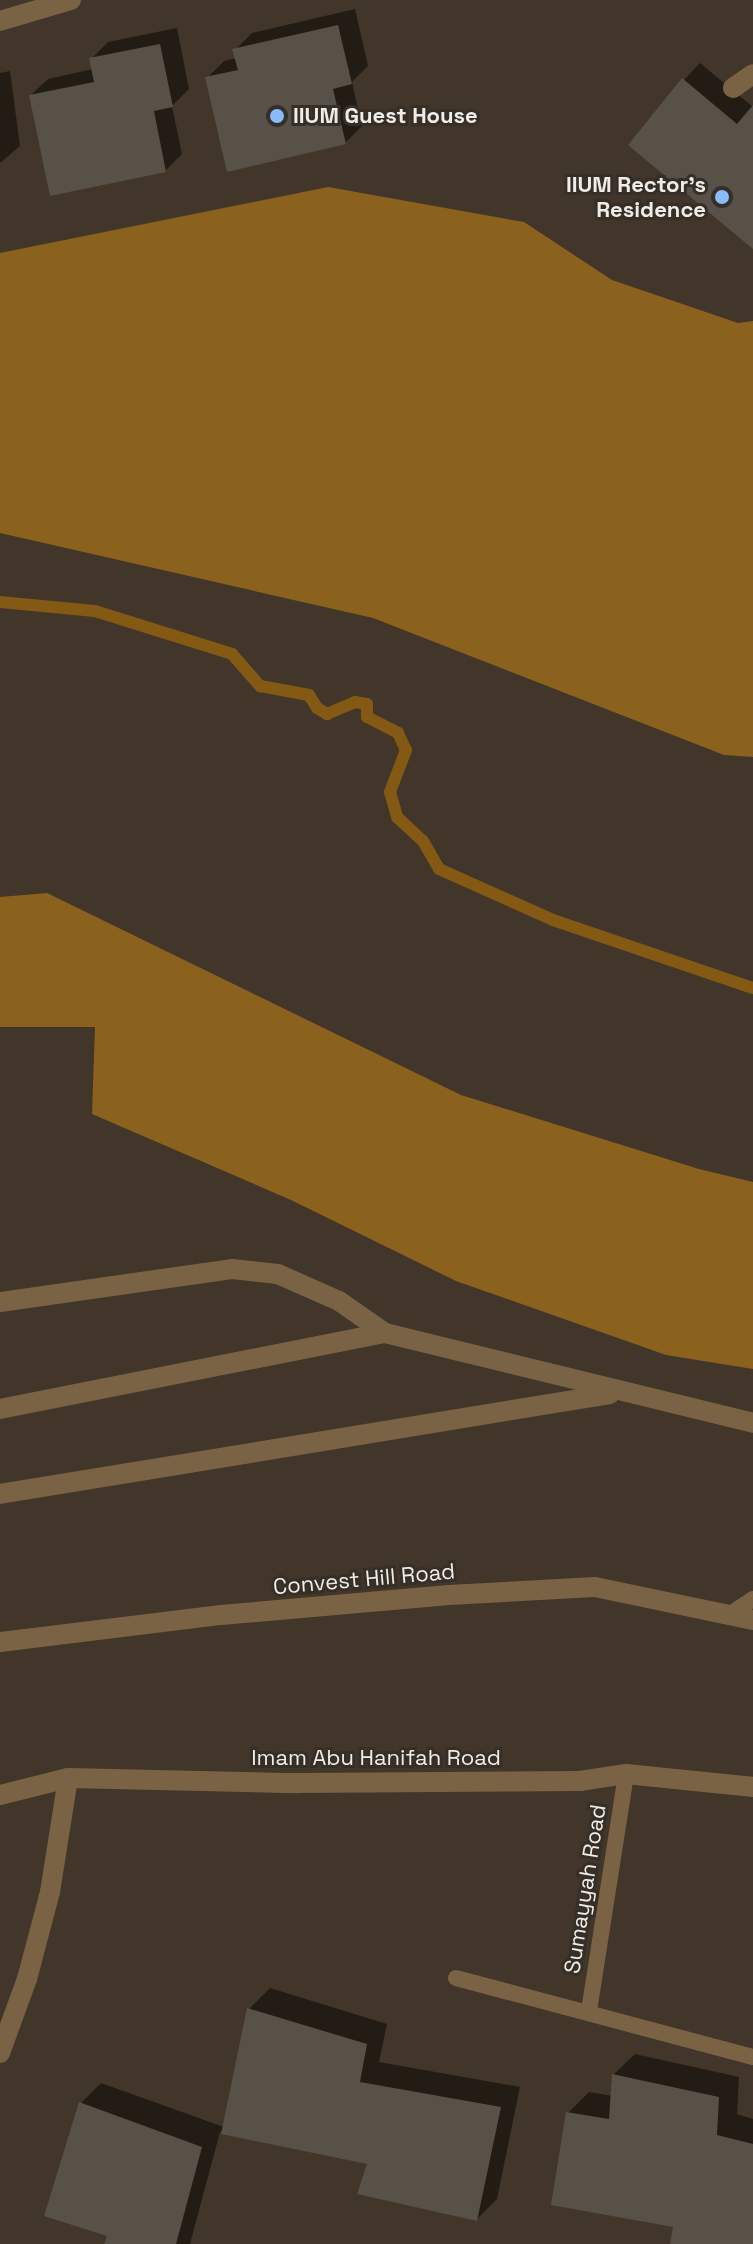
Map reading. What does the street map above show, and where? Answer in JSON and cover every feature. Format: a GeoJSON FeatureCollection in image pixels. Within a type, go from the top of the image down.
{"type":"FeatureCollection","features":[{"type":"Feature","properties":{"kind":"street"},"geometry":{"type":"LineString","coordinates":[[0,21],[71,0]]}},
{"type":"Feature","properties":{"kind":"street"},"geometry":{"type":"LineString","coordinates":[[733,88],[753,74]]}},
{"type":"Feature","properties":{"kind":"street"},"geometry":{"type":"LineString","coordinates":[[0,1302],[232,1269],[278,1274],[339,1301],[385,1333],[753,1423]]}},
{"type":"Feature","properties":{"kind":"street"},"geometry":{"type":"LineString","coordinates":[[0,1409],[385,1333]]}},
{"type":"Feature","properties":{"kind":"street"},"geometry":{"type":"LineString","coordinates":[[0,1494],[618,1392]]}},
{"type":"Feature","properties":{"kind":"street","name":"Convest Hill Road"},"geometry":{"type":"LineString","coordinates":[[0,1642],[221,1615],[449,1595],[595,1587],[732,1613],[753,1620]]}},
{"type":"Feature","properties":{"kind":"street","name":"Imam Abu Hanifah Road"},"geometry":{"type":"LineString","coordinates":[[0,1795],[68,1778],[360,1783],[580,1781],[626,1774],[753,1787]]}},
{"type":"Feature","properties":{"kind":"street"},"geometry":{"type":"LineString","coordinates":[[0,2053],[27,1979],[50,1892],[68,1778]]}},
{"type":"Feature","properties":{"kind":"lane"},"geometry":{"type":"LineString","coordinates":[[732,1613],[753,1599]]}},
{"type":"Feature","properties":{"kind":"lane","name":"Sumayyah Road"},"geometry":{"type":"LineString","coordinates":[[589,2011],[626,1774]]}},
{"type":"Feature","properties":{"kind":"lane","name":"Sumayyah Road"},"geometry":{"type":"LineString","coordinates":[[456,1978],[753,2057]]}},
{"type":"Feature","properties":{"kind":"shaded area"},"geometry":{"type":"Polygon","coordinates":[[[0,0],[753,0],[753,2244],[0,2244],[0,0]]]}},
{"type":"Feature","properties":{"kind":"shaded area"},"geometry":{"type":"Polygon","coordinates":[[[328,187],[524,222],[612,280],[738,323],[753,321],[753,757],[724,755],[373,618],[0,533],[0,253],[328,187]]]}},
{"type":"Feature","properties":{"kind":"shaded area"},"geometry":{"type":"Polygon","coordinates":[[[47,893],[461,1095],[699,1169],[753,1182],[753,1369],[666,1355],[456,1281],[291,1200],[92,1114],[95,1027],[0,1027],[0,897],[47,893]]]}},
{"type":"Feature","properties":{"kind":"building","name":"IIUM Guest House"},"geometry":{"type":"Polygon","coordinates":[[[338,25],[352,84],[333,89],[346,144],[227,172],[205,77],[238,70],[232,49],[338,25]]]}},
{"type":"Feature","properties":{"kind":"building"},"geometry":{"type":"Polygon","coordinates":[[[160,44],[173,107],[154,111],[166,172],[50,196],[29,95],[94,82],[89,58],[160,44]]]}},
{"type":"Feature","properties":{"kind":"building","name":"IIUM Rector's Residence"},"geometry":{"type":"Polygon","coordinates":[[[682,78],[737,124],[753,105],[753,249],[628,145],[682,78]]]}},
{"type":"Feature","properties":{"kind":"building"},"geometry":{"type":"Polygon","coordinates":[[[247,2008],[367,2044],[360,2082],[501,2107],[477,2221],[357,2194],[367,2164],[221,2134],[247,2008]]]}},
{"type":"Feature","properties":{"kind":"building"},"geometry":{"type":"Polygon","coordinates":[[[612,2074],[719,2097],[717,2135],[753,2144],[753,2244],[670,2244],[673,2227],[551,2205],[566,2112],[609,2119],[612,2074]]]}},
{"type":"Feature","properties":{"kind":"building"},"geometry":{"type":"Polygon","coordinates":[[[79,2102],[202,2147],[176,2244],[104,2244],[107,2236],[44,2216],[79,2102]]]}},
{"type":"Feature","properties":{"kind":"waterway"},"geometry":{"type":"LineString","coordinates":[[0,602],[95,611],[232,654],[260,686],[309,695],[317,708],[327,714],[355,702],[367,704],[367,717],[398,733],[406,750],[390,792],[397,817],[423,841],[439,869],[553,920],[753,988]]}},
{"type":"Feature","properties":{"kind":"place","name":"IIUM Guest House"},"geometry":{"type":"Point","coordinates":[277,116]}},
{"type":"Feature","properties":{"kind":"place","name":"IIUM Rector's Residence"},"geometry":{"type":"Point","coordinates":[722,197]}}]}
